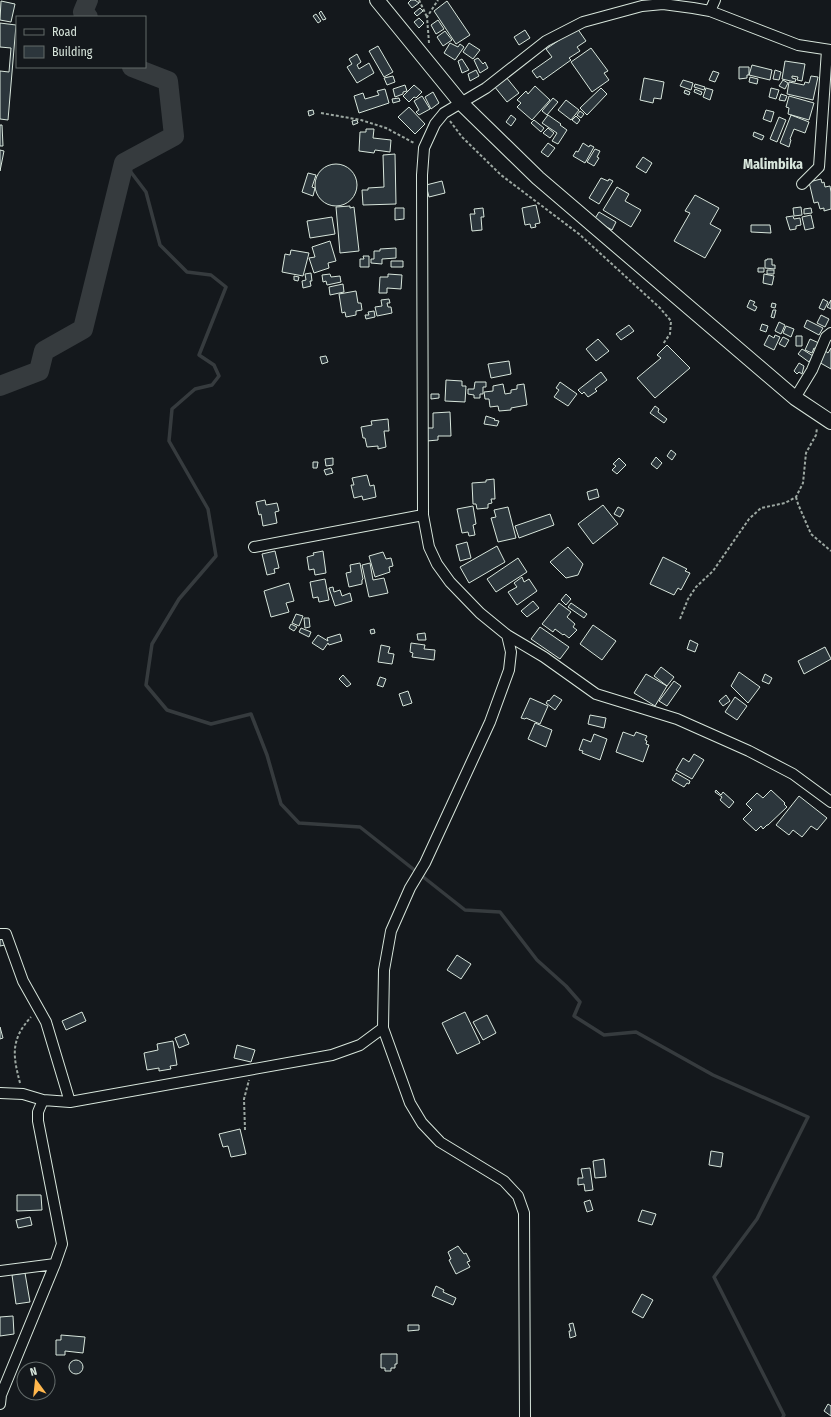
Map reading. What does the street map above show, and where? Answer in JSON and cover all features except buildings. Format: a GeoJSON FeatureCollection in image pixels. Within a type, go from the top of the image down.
{"type":"FeatureCollection","features":[{"type":"Feature","properties":{"kind":"main road"},"geometry":{"type":"LineString","coordinates":[[377,0],[461,103],[538,178],[795,398],[825,418]]}},
{"type":"Feature","properties":{"kind":"street"},"geometry":{"type":"LineString","coordinates":[[680,0],[693,8]]}},
{"type":"Feature","properties":{"kind":"street"},"geometry":{"type":"LineString","coordinates":[[710,11],[715,0]]}},
{"type":"Feature","properties":{"kind":"street"},"geometry":{"type":"LineString","coordinates":[[802,184],[819,167],[829,50],[798,45],[710,11],[663,4],[642,6],[583,22],[546,41],[486,88],[444,113],[435,124],[424,148],[422,175],[423,515],[430,547],[437,564],[450,582],[480,613],[507,635],[544,657],[596,694],[677,719],[749,751],[793,774],[831,802]]}},
{"type":"Feature","properties":{"kind":"street"},"geometry":{"type":"LineString","coordinates":[[795,398],[812,370],[826,337],[831,333]]}},
{"type":"Feature","properties":{"kind":"street"},"geometry":{"type":"LineString","coordinates":[[254,547],[423,515]]}},
{"type":"Feature","properties":{"kind":"street"},"geometry":{"type":"LineString","coordinates":[[507,635],[511,652],[509,670],[490,722],[425,863],[410,888],[390,931],[384,970],[383,1028],[410,1103],[422,1123],[440,1142],[504,1181],[518,1196],[524,1213],[525,1417]]}},
{"type":"Feature","properties":{"kind":"street"},"geometry":{"type":"LineString","coordinates":[[0,934],[6,934],[23,981],[46,1022],[70,1102]]}},
{"type":"Feature","properties":{"kind":"street"},"geometry":{"type":"LineString","coordinates":[[0,1093],[23,1094],[43,1100],[70,1102],[332,1055],[360,1045],[383,1028]]}},
{"type":"Feature","properties":{"kind":"street"},"geometry":{"type":"LineString","coordinates":[[0,1404],[1,1395],[62,1244],[38,1120],[38,1112],[43,1100]]}},
{"type":"Feature","properties":{"kind":"street"},"geometry":{"type":"LineString","coordinates":[[0,1271],[55,1264]]}},
{"type":"Feature","properties":{"kind":"path"},"geometry":{"type":"LineString","coordinates":[[419,0],[426,17],[429,45]]}},
{"type":"Feature","properties":{"kind":"path"},"geometry":{"type":"LineString","coordinates":[[426,17],[438,0]]}},
{"type":"Feature","properties":{"kind":"path"},"geometry":{"type":"LineString","coordinates":[[321,113],[361,120],[380,126],[424,148]]}},
{"type":"Feature","properties":{"kind":"path"},"geometry":{"type":"LineString","coordinates":[[444,113],[462,137],[501,175],[579,234],[660,308],[671,321],[670,334],[663,344]]}},
{"type":"Feature","properties":{"kind":"path"},"geometry":{"type":"LineString","coordinates":[[680,619],[688,599],[696,587],[712,572],[749,519],[761,508],[785,503],[796,497],[803,483],[806,453],[825,418]]}},
{"type":"Feature","properties":{"kind":"path"},"geometry":{"type":"LineString","coordinates":[[796,497],[811,534],[831,551]]}},
{"type":"Feature","properties":{"kind":"path"},"geometry":{"type":"LineString","coordinates":[[23,1094],[14,1061],[17,1039],[24,1026],[39,1009]]}},
{"type":"Feature","properties":{"kind":"path"},"geometry":{"type":"LineString","coordinates":[[245,1130],[244,1099],[246,1088],[257,1068]]}},
{"type":"Feature","properties":{"kind":"waterway"},"geometry":{"type":"LineString","coordinates":[[87,16],[83,12],[88,0]]}},
{"type":"Feature","properties":{"kind":"waterway"},"geometry":{"type":"LineString","coordinates":[[0,386],[39,371],[44,351],[83,329],[124,163],[174,136],[168,81],[135,68]]}},
{"type":"Feature","properties":{"kind":"waterway"},"geometry":{"type":"LineString","coordinates":[[124,163],[146,192],[160,245],[187,272],[211,275],[226,287],[199,355],[214,365],[219,376],[212,385],[195,389],[172,409],[169,441],[208,509],[216,556],[179,599],[152,644],[146,685],[167,710],[211,724],[251,714],[267,755],[281,804],[299,823],[360,827],[465,910],[500,912],[537,960],[566,986],[580,1002],[574,1016],[604,1035],[636,1032],[713,1075],[808,1117],[757,1219],[714,1277],[784,1415],[783,1417]]}},
{"type":"Feature","properties":{"kind":"district","name":"Malimbika"},"geometry":{"type":"Point","coordinates":[773,164]}}]}
